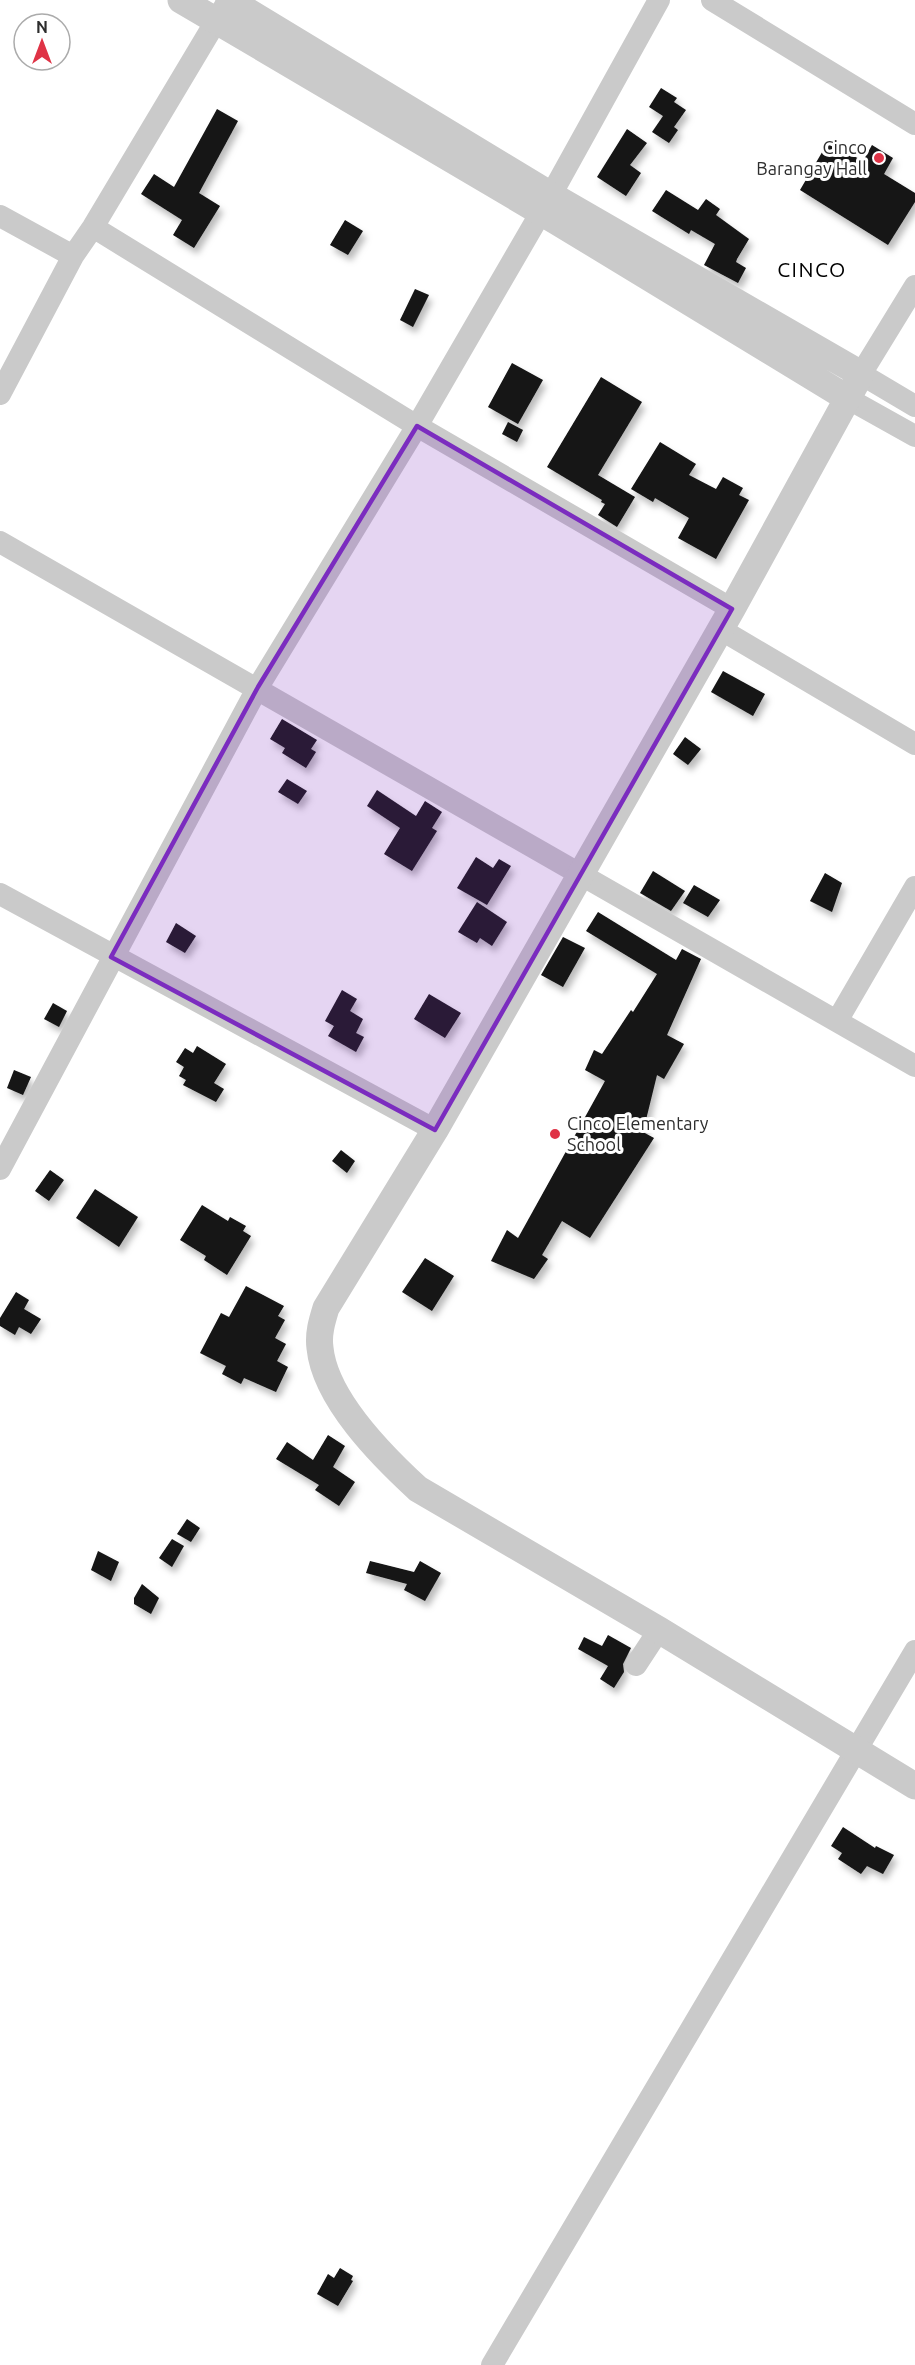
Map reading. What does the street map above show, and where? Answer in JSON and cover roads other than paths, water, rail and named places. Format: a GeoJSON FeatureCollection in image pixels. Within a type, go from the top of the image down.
{"type":"FeatureCollection","features":[{"type":"Feature","properties":{"kind":"street"},"geometry":{"type":"LineString","coordinates":[[181,0],[225,7],[546,204],[847,398],[915,436]]}},
{"type":"Feature","properties":{"kind":"street"},"geometry":{"type":"LineString","coordinates":[[0,1169],[111,957],[258,687],[417,426],[546,204],[659,0]]}},
{"type":"Feature","properties":{"kind":"street"},"geometry":{"type":"LineString","coordinates":[[712,0],[915,123]]}},
{"type":"Feature","properties":{"kind":"street"},"geometry":{"type":"LineString","coordinates":[[0,394],[73,256],[93,227],[225,7]]}},
{"type":"Feature","properties":{"kind":"street"},"geometry":{"type":"LineString","coordinates":[[546,204],[861,374],[915,406]]}},
{"type":"Feature","properties":{"kind":"street"},"geometry":{"type":"LineString","coordinates":[[0,216],[73,256]]}},
{"type":"Feature","properties":{"kind":"street"},"geometry":{"type":"LineString","coordinates":[[93,227],[726,619],[915,744]]}},
{"type":"Feature","properties":{"kind":"street"},"geometry":{"type":"LineString","coordinates":[[915,286],[847,398],[726,619],[435,1130],[326,1308],[320,1329],[320,1350],[333,1389],[360,1427],[396,1469],[418,1490],[659,1630],[915,1786]]}},
{"type":"Feature","properties":{"kind":"street"},"geometry":{"type":"LineString","coordinates":[[0,542],[258,687],[579,875],[915,1066]]}},
{"type":"Feature","properties":{"kind":"street"},"geometry":{"type":"LineString","coordinates":[[837,1021],[915,887]]}},
{"type":"Feature","properties":{"kind":"street"},"geometry":{"type":"LineString","coordinates":[[0,894],[111,957],[435,1130]]}},
{"type":"Feature","properties":{"kind":"street"},"geometry":{"type":"LineString","coordinates":[[636,1665],[659,1630]]}},
{"type":"Feature","properties":{"kind":"street"},"geometry":{"type":"LineString","coordinates":[[492,2365],[915,1651]]}},
{"type":"Feature","properties":{"kind":"place","name":"Cinco Barangay Hall"},"geometry":{"type":"Point","coordinates":[879,158]}},
{"type":"Feature","properties":{"kind":"place","name":"Cinco Elementary School"},"geometry":{"type":"Point","coordinates":[555,1134]}},
{"type":"Feature","properties":{"kind":"district","name":"CINCO"},"geometry":{"type":"Point","coordinates":[812,270]}}]}
